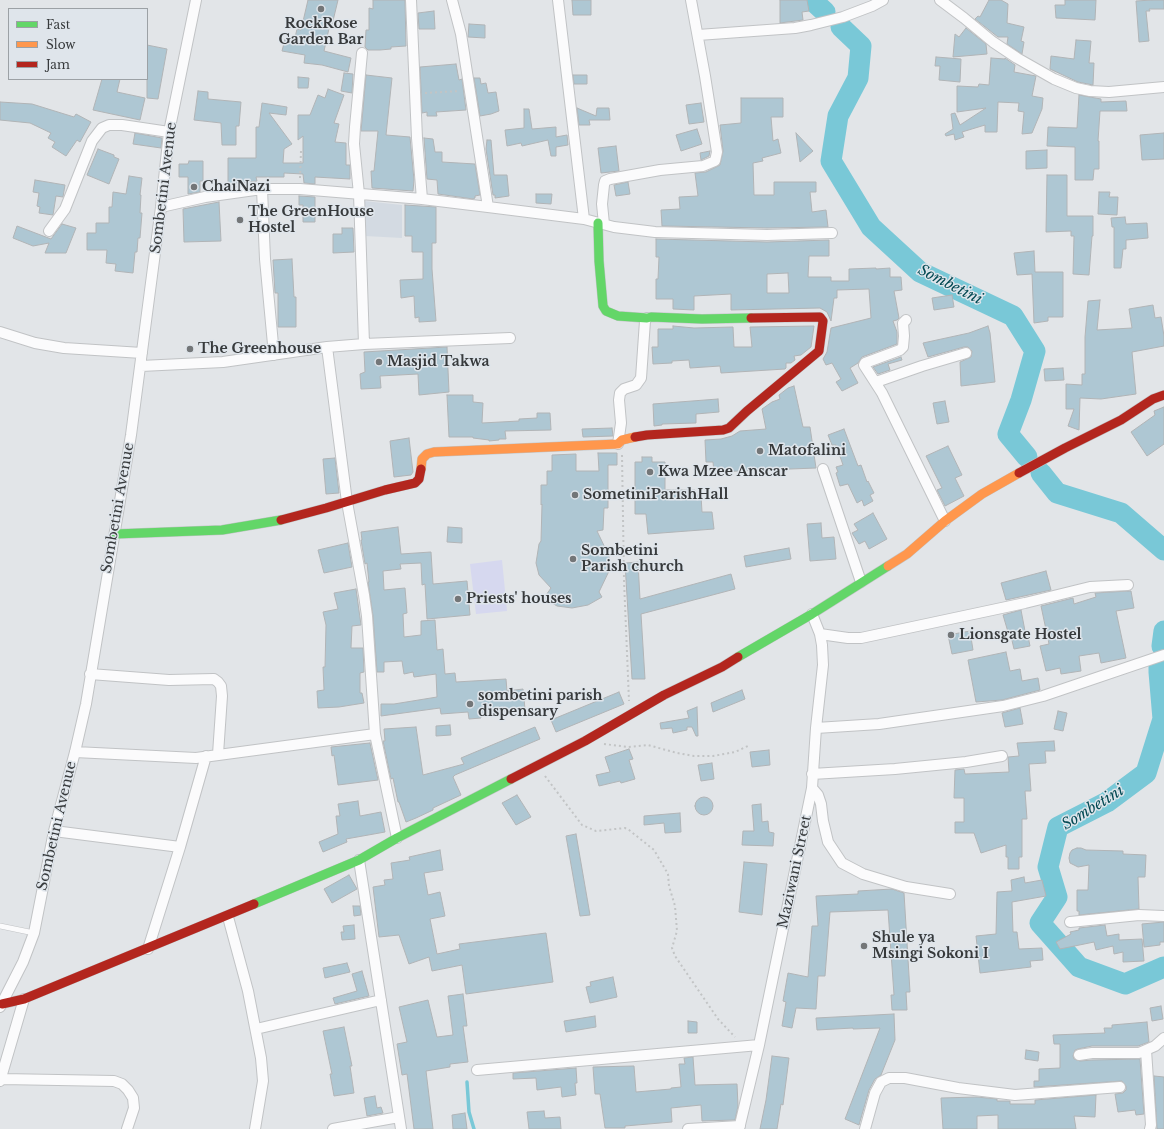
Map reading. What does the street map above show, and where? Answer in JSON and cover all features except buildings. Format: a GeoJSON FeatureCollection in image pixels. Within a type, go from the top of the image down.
{"type":"FeatureCollection","features":[{"type":"Feature","properties":{"kind":"street","name":"Sombetini Avenue"},"geometry":{"type":"LineString","coordinates":[[1,1006],[23,962],[34,933],[54,831],[86,704],[115,534],[141,366],[162,207],[169,132],[196,0]]}},
{"type":"Feature","properties":{"kind":"street"},"geometry":{"type":"LineString","coordinates":[[411,0],[422,199]]}},
{"type":"Feature","properties":{"kind":"street"},"geometry":{"type":"LineString","coordinates":[[452,0],[461,34],[488,207]]}},
{"type":"Feature","properties":{"kind":"street"},"geometry":{"type":"LineString","coordinates":[[558,0],[584,219]]}},
{"type":"Feature","properties":{"kind":"street"},"geometry":{"type":"LineString","coordinates":[[115,534],[222,530],[273,522],[415,483],[419,478],[422,459],[427,454],[434,452],[620,442],[647,435],[723,430],[729,428],[747,411],[817,353],[819,351],[823,321],[820,317],[702,319],[647,318],[618,316],[604,309],[599,261],[602,204],[605,181],[660,170],[703,166],[715,161],[717,152],[691,0]]}},
{"type":"Feature","properties":{"kind":"street"},"geometry":{"type":"LineString","coordinates":[[698,35],[795,28],[811,25],[843,17],[872,6],[883,0]]}},
{"type":"Feature","properties":{"kind":"street"},"geometry":{"type":"LineString","coordinates":[[940,0],[993,42],[1017,58],[1054,79],[1076,88],[1090,92],[1109,92],[1164,88]]}},
{"type":"Feature","properties":{"kind":"street"},"geometry":{"type":"LineString","coordinates":[[362,53],[354,127],[354,144],[359,194],[364,344]]}},
{"type":"Feature","properties":{"kind":"street"},"geometry":{"type":"LineString","coordinates":[[49,231],[65,209],[92,141],[102,128],[109,125],[122,125],[169,132]]}},
{"type":"Feature","properties":{"kind":"street"},"geometry":{"type":"LineString","coordinates":[[162,207],[205,197],[262,189],[300,189],[422,199],[488,207],[584,219],[614,227],[637,230],[767,235],[832,233]]}},
{"type":"Feature","properties":{"kind":"street"},"geometry":{"type":"LineString","coordinates":[[262,189],[265,259],[274,355]]}},
{"type":"Feature","properties":{"kind":"street"},"geometry":{"type":"LineString","coordinates":[[620,442],[620,393],[624,389],[636,385],[641,378],[645,321],[647,318]]}},
{"type":"Feature","properties":{"kind":"street"},"geometry":{"type":"LineString","coordinates":[[906,320],[903,323],[903,347],[900,350],[865,363],[864,365],[876,382],[945,521]]}},
{"type":"Feature","properties":{"kind":"street"},"geometry":{"type":"LineString","coordinates":[[0,332],[35,343],[64,348],[142,354]]}},
{"type":"Feature","properties":{"kind":"street"},"geometry":{"type":"LineString","coordinates":[[141,366],[223,362],[326,347],[364,344],[510,338]]}},
{"type":"Feature","properties":{"kind":"street"},"geometry":{"type":"LineString","coordinates":[[326,347],[347,502],[367,616],[375,734],[397,838]]}},
{"type":"Feature","properties":{"kind":"street"},"geometry":{"type":"LineString","coordinates":[[876,382],[966,353]]}},
{"type":"Feature","properties":{"kind":"street"},"geometry":{"type":"LineString","coordinates":[[1,1006],[24,999],[228,917],[359,860],[397,838],[585,741],[664,695],[722,667],[812,614],[907,554],[945,521],[982,494],[1164,395]]}},
{"type":"Feature","properties":{"kind":"street"},"geometry":{"type":"LineString","coordinates":[[823,469],[862,582]]}},
{"type":"Feature","properties":{"kind":"street"},"geometry":{"type":"LineString","coordinates":[[820,634],[860,638],[1025,603],[1090,587],[1128,585]]}},
{"type":"Feature","properties":{"kind":"street","name":"Maziwani Street"},"geometry":{"type":"LineString","coordinates":[[740,1128],[759,1045],[812,788],[816,728],[823,665],[820,634],[812,614]]}},
{"type":"Feature","properties":{"kind":"street"},"geometry":{"type":"LineString","coordinates":[[816,728],[879,724],[1003,706],[1043,696],[1164,655]]}},
{"type":"Feature","properties":{"kind":"street"},"geometry":{"type":"LineString","coordinates":[[90,674],[169,680],[214,679],[221,686],[222,696],[218,754]]}},
{"type":"Feature","properties":{"kind":"street"},"geometry":{"type":"LineString","coordinates":[[75,752],[196,758],[375,734]]}},
{"type":"Feature","properties":{"kind":"street"},"geometry":{"type":"LineString","coordinates":[[148,949],[180,847],[206,756]]}},
{"type":"Feature","properties":{"kind":"street"},"geometry":{"type":"LineString","coordinates":[[812,774],[895,769],[966,762],[1002,756]]}},
{"type":"Feature","properties":{"kind":"street"},"geometry":{"type":"LineString","coordinates":[[812,788],[818,795],[821,804],[828,842],[842,863],[863,874],[906,887],[950,894]]}},
{"type":"Feature","properties":{"kind":"street"},"geometry":{"type":"LineString","coordinates":[[54,831],[180,847]]}},
{"type":"Feature","properties":{"kind":"street"},"geometry":{"type":"LineString","coordinates":[[359,860],[401,1129]]}},
{"type":"Feature","properties":{"kind":"street"},"geometry":{"type":"LineString","coordinates":[[1070,922],[1139,915],[1164,916]]}},
{"type":"Feature","properties":{"kind":"street"},"geometry":{"type":"LineString","coordinates":[[228,917],[248,991],[262,1058],[263,1081],[255,1129]]}},
{"type":"Feature","properties":{"kind":"street"},"geometry":{"type":"LineString","coordinates":[[24,999],[1,1080],[114,1081],[122,1084],[128,1090],[132,1098],[134,1108],[127,1129]]}},
{"type":"Feature","properties":{"kind":"street"},"geometry":{"type":"LineString","coordinates":[[256,1029],[381,1000]]}},
{"type":"Feature","properties":{"kind":"street"},"geometry":{"type":"LineString","coordinates":[[1080,1055],[1092,1053],[1139,1053],[1155,1046],[1164,1038]]}},
{"type":"Feature","properties":{"kind":"street"},"geometry":{"type":"LineString","coordinates":[[477,1070],[759,1045]]}},
{"type":"Feature","properties":{"kind":"street"},"geometry":{"type":"LineString","coordinates":[[1146,1050],[1151,1125],[1150,1129]]}},
{"type":"Feature","properties":{"kind":"street"},"geometry":{"type":"LineString","coordinates":[[865,1129],[875,1093],[881,1082],[888,1078],[905,1078],[958,1088],[1015,1095],[1045,1094],[1120,1087]]}},
{"type":"Feature","properties":{"kind":"street"},"geometry":{"type":"LineString","coordinates":[[333,1129],[399,1117]]}},
{"type":"Feature","properties":{"kind":"street"},"geometry":{"type":"LineString","coordinates":[[688,1129],[740,1128]]}},
{"type":"Feature","properties":{"kind":"lane"},"geometry":{"type":"LineString","coordinates":[[0,926],[34,933]]}},
{"type":"Feature","properties":{"kind":"path"},"geometry":{"type":"LineString","coordinates":[[415,94],[457,92]]}},
{"type":"Feature","properties":{"kind":"path"},"geometry":{"type":"LineString","coordinates":[[300,189],[301,151]]}},
{"type":"Feature","properties":{"kind":"path"},"geometry":{"type":"LineString","coordinates":[[620,442],[623,573],[630,715]]}},
{"type":"Feature","properties":{"kind":"path"},"geometry":{"type":"LineString","coordinates":[[585,741],[628,747],[648,745],[694,756],[713,756],[735,752],[750,746]]}},
{"type":"Feature","properties":{"kind":"path"},"geometry":{"type":"LineString","coordinates":[[537,765],[582,825],[596,831],[625,828],[654,850],[668,874],[669,886],[675,906],[676,931],[672,948],[675,956],[718,1019],[744,1046]]}},
{"type":"Feature","properties":{"kind":"shaded area"},"geometry":{"type":"Polygon","coordinates":[[[364,201],[402,205],[402,238],[365,236],[363,232],[364,201]]]}},
{"type":"Feature","properties":{"kind":"shaded area"},"geometry":{"type":"Polygon","coordinates":[[[502,560],[507,611],[476,614],[470,564],[502,560]]]}},
{"type":"Feature","properties":{"kind":"waterway","name":"Sombetini"},"geometry":{"type":"LineString","coordinates":[[812,0],[825,12]]}},
{"type":"Feature","properties":{"kind":"waterway","name":"Sombetini"},"geometry":{"type":"LineString","coordinates":[[841,27],[861,46],[858,78],[838,116],[831,161],[871,227],[920,272],[1013,316],[1035,351],[1021,400],[1008,434],[1027,457]]}},
{"type":"Feature","properties":{"kind":"waterway","name":"Sombetini"},"geometry":{"type":"LineString","coordinates":[[1041,473],[1057,493],[1121,513],[1164,550]]}},
{"type":"Feature","properties":{"kind":"waterway","name":"Sombetini"},"geometry":{"type":"LineString","coordinates":[[1162,646],[1164,631]]}},
{"type":"Feature","properties":{"kind":"waterway","name":"Sombetini"},"geometry":{"type":"LineString","coordinates":[[1159,666],[1163,719],[1146,773],[1107,802],[1058,827],[1048,867],[1057,897],[1040,923],[1079,967],[1125,984],[1164,967]]}},
{"type":"Feature","properties":{"kind":"waterway"},"geometry":{"type":"LineString","coordinates":[[467,1082],[469,1112],[474,1129]]}},
{"type":"Feature","properties":{"kind":"traffic: fast"},"geometry":{"type":"LineString","coordinates":[[598,223],[599,261],[603,306],[606,311],[618,316],[647,318],[751,318]]}},
{"type":"Feature","properties":{"kind":"traffic: fast"},"geometry":{"type":"LineString","coordinates":[[115,534],[222,530],[281,520]]}},
{"type":"Feature","properties":{"kind":"traffic: fast"},"geometry":{"type":"LineString","coordinates":[[738,657],[812,614],[888,566]]}},
{"type":"Feature","properties":{"kind":"traffic: fast"},"geometry":{"type":"LineString","coordinates":[[254,904],[359,860],[397,838],[511,779]]}},
{"type":"Feature","properties":{"kind":"traffic: slow"},"geometry":{"type":"LineString","coordinates":[[421,469],[422,459],[427,454],[434,452],[618,444],[622,440],[635,437]]}},
{"type":"Feature","properties":{"kind":"traffic: slow"},"geometry":{"type":"LineString","coordinates":[[888,566],[907,554],[945,521],[982,494],[1019,473]]}},
{"type":"Feature","properties":{"kind":"traffic: jam"},"geometry":{"type":"LineString","coordinates":[[635,437],[723,430],[729,428],[747,411],[819,351],[823,321],[820,317],[751,318]]}},
{"type":"Feature","properties":{"kind":"traffic: jam"},"geometry":{"type":"LineString","coordinates":[[1019,473],[1121,420],[1153,399],[1164,395]]}},
{"type":"Feature","properties":{"kind":"traffic: jam"},"geometry":{"type":"LineString","coordinates":[[281,520],[385,490],[415,483],[419,479],[421,469]]}},
{"type":"Feature","properties":{"kind":"traffic: jam"},"geometry":{"type":"LineString","coordinates":[[511,779],[585,741],[664,695],[722,667],[738,657]]}},
{"type":"Feature","properties":{"kind":"traffic: jam"},"geometry":{"type":"LineString","coordinates":[[2,1004],[24,999],[254,904]]}},
{"type":"Feature","properties":{"kind":"place","name":"RockRose Garden Bar"},"geometry":{"type":"Point","coordinates":[321,9]}},
{"type":"Feature","properties":{"kind":"place","name":"ChaiNazi"},"geometry":{"type":"Point","coordinates":[194,187]}},
{"type":"Feature","properties":{"kind":"place","name":"The GreenHouse Hostel"},"geometry":{"type":"Point","coordinates":[240,220]}},
{"type":"Feature","properties":{"kind":"place","name":"The Greenhouse"},"geometry":{"type":"Point","coordinates":[190,349]}},
{"type":"Feature","properties":{"kind":"place","name":"Masjid Takwa"},"geometry":{"type":"Point","coordinates":[379,362]}},
{"type":"Feature","properties":{"kind":"place","name":"Matofalini"},"geometry":{"type":"Point","coordinates":[760,451]}},
{"type":"Feature","properties":{"kind":"place","name":"Kwa Mzee Anscar"},"geometry":{"type":"Point","coordinates":[650,472]}},
{"type":"Feature","properties":{"kind":"place","name":"SometiniParishHall"},"geometry":{"type":"Point","coordinates":[575,495]}},
{"type":"Feature","properties":{"kind":"place","name":"Sombetini Parish church"},"geometry":{"type":"Point","coordinates":[573,559]}},
{"type":"Feature","properties":{"kind":"place","name":"Priests' houses"},"geometry":{"type":"Point","coordinates":[458,599]}},
{"type":"Feature","properties":{"kind":"place","name":"Lionsgate Hostel"},"geometry":{"type":"Point","coordinates":[951,635]}},
{"type":"Feature","properties":{"kind":"place","name":"sombetini parish dispensary"},"geometry":{"type":"Point","coordinates":[470,704]}},
{"type":"Feature","properties":{"kind":"place","name":"Shule ya Msingi Sokoni I"},"geometry":{"type":"Point","coordinates":[864,946]}}]}
